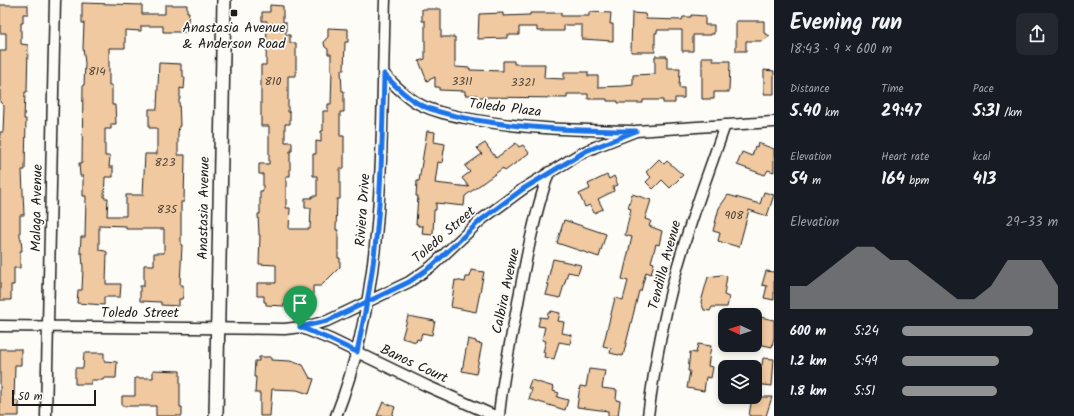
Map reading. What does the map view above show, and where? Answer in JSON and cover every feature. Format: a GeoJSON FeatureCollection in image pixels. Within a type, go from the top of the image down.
{"type":"FeatureCollection","features":[{"type":"Feature","properties":{"kind":"street","name":"Malaga Avenue"},"geometry":{"type":"LineString","coordinates":[[46,416],[55,0]]}},
{"type":"Feature","properties":{"kind":"street","name":"Anastasia Avenue"},"geometry":{"type":"LineString","coordinates":[[216,416],[224,0]]}},
{"type":"Feature","properties":{"kind":"street","name":"Riviera Drive"},"geometry":{"type":"LineString","coordinates":[[336,416],[349,382],[357,352],[372,279],[377,223],[384,74],[385,0]]}},
{"type":"Feature","properties":{"kind":"street","name":"Toledo Plaza"},"geometry":{"type":"LineString","coordinates":[[384,74],[407,96],[420,105],[436,111],[462,117],[494,123],[534,127],[636,131]]}},
{"type":"Feature","properties":{"kind":"street","name":"Toledo Street"},"geometry":{"type":"LineString","coordinates":[[0,326],[284,328],[300,327],[327,321],[409,282],[425,271],[481,220],[523,189],[586,151],[636,131],[774,122]]}},
{"type":"Feature","properties":{"kind":"street","name":"Tendilla Avenue"},"geometry":{"type":"LineString","coordinates":[[648,416],[656,365],[673,284],[694,211],[725,125]]}},
{"type":"Feature","properties":{"kind":"street","name":"Calbira Avenue"},"geometry":{"type":"LineString","coordinates":[[499,416],[505,372],[522,284],[542,193],[549,172]]}},
{"type":"Feature","properties":{"kind":"street","name":"Banos Court"},"geometry":{"type":"LineString","coordinates":[[300,327],[327,338],[427,386],[495,416]]}},
{"type":"Feature","properties":{"kind":"building"},"geometry":{"type":"Polygon","coordinates":[[[82,3],[142,5],[142,14],[165,14],[165,5],[187,5],[187,12],[189,12],[187,32],[163,32],[163,26],[141,26],[141,31],[125,30],[125,48],[109,48],[109,85],[112,85],[112,105],[115,105],[116,124],[111,124],[111,129],[105,129],[105,156],[110,156],[109,167],[113,167],[113,177],[105,177],[104,198],[108,198],[107,216],[126,216],[126,195],[143,195],[145,154],[157,154],[157,128],[149,128],[149,109],[157,109],[159,63],[181,64],[181,71],[183,71],[183,77],[185,77],[184,89],[180,88],[179,99],[180,126],[178,133],[178,155],[185,155],[184,202],[181,202],[182,245],[180,285],[183,285],[183,296],[182,299],[179,299],[179,306],[161,305],[161,302],[140,301],[140,286],[144,286],[144,265],[154,265],[154,253],[164,253],[164,229],[126,229],[126,226],[99,225],[99,250],[107,252],[106,284],[121,284],[120,297],[104,297],[104,305],[77,303],[78,290],[82,290],[83,268],[82,253],[80,253],[81,237],[85,237],[86,196],[83,196],[83,176],[80,176],[79,163],[82,163],[83,85],[85,63],[83,48],[84,23],[82,23],[82,3]]]}},
{"type":"Feature","properties":{"kind":"building"},"geometry":{"type":"Polygon","coordinates":[[[0,5],[28,5],[28,14],[23,14],[23,23],[21,23],[21,44],[28,45],[27,92],[25,92],[24,119],[26,119],[25,170],[22,170],[24,215],[20,215],[20,238],[22,251],[20,251],[20,268],[14,268],[14,285],[11,285],[11,300],[0,300],[0,132],[3,132],[4,106],[0,102],[0,51],[6,51],[6,33],[0,33],[0,5]]]}},
{"type":"Feature","properties":{"kind":"building"},"geometry":{"type":"Polygon","coordinates":[[[270,5],[283,6],[283,22],[286,22],[286,35],[290,35],[290,43],[296,43],[296,76],[288,76],[288,112],[290,112],[290,124],[285,124],[285,142],[292,142],[292,151],[290,151],[290,176],[286,176],[286,208],[290,208],[289,229],[310,229],[311,208],[305,208],[305,198],[317,196],[317,176],[313,176],[313,154],[316,154],[316,141],[321,142],[321,131],[323,131],[323,111],[328,111],[328,104],[331,104],[331,54],[328,54],[328,49],[325,47],[324,43],[328,37],[328,28],[348,29],[348,42],[345,42],[344,70],[341,70],[342,91],[344,91],[344,112],[340,112],[340,136],[344,136],[344,169],[340,169],[340,199],[337,199],[336,230],[338,230],[338,258],[340,258],[340,267],[321,286],[313,286],[313,299],[286,298],[286,304],[284,304],[284,306],[266,305],[266,302],[264,302],[264,296],[257,296],[257,283],[276,283],[276,265],[259,264],[260,235],[258,214],[260,214],[260,191],[263,191],[263,174],[259,174],[259,164],[269,164],[269,126],[261,126],[261,65],[266,65],[267,21],[262,21],[262,12],[270,12],[270,5]]]}},
{"type":"Feature","properties":{"kind":"building"},"geometry":{"type":"Polygon","coordinates":[[[422,9],[441,9],[441,37],[455,37],[455,67],[470,68],[470,70],[503,71],[503,61],[514,61],[514,64],[545,64],[544,78],[564,79],[564,72],[588,72],[588,76],[598,76],[598,87],[624,86],[633,85],[633,75],[655,74],[655,56],[667,56],[667,68],[680,68],[679,88],[684,88],[684,98],[675,98],[675,103],[663,103],[663,100],[643,100],[643,103],[618,103],[618,101],[607,101],[607,99],[588,99],[588,94],[567,94],[567,98],[477,97],[477,95],[465,95],[465,91],[439,90],[439,87],[435,87],[435,77],[427,81],[419,61],[425,59],[425,21],[422,21],[422,9]]]}},
{"type":"Feature","properties":{"kind":"building"},"geometry":{"type":"Polygon","coordinates":[[[589,12],[611,13],[610,24],[613,24],[613,41],[582,39],[582,25],[564,25],[564,31],[537,31],[537,27],[519,27],[519,35],[507,35],[507,38],[478,39],[479,14],[503,13],[503,16],[530,15],[530,13],[561,13],[561,16],[589,16],[589,12]]]}},
{"type":"Feature","properties":{"kind":"building"},"geometry":{"type":"Polygon","coordinates":[[[632,13],[645,14],[646,19],[682,20],[683,17],[691,17],[691,15],[705,16],[705,25],[714,25],[714,34],[693,35],[693,51],[682,51],[682,30],[657,30],[657,33],[655,33],[655,52],[631,52],[632,13]]]}},
{"type":"Feature","properties":{"kind":"building"},"geometry":{"type":"Polygon","coordinates":[[[736,21],[764,21],[764,33],[770,36],[762,41],[746,41],[746,51],[736,51],[736,21]]]}},
{"type":"Feature","properties":{"kind":"building"},"geometry":{"type":"Polygon","coordinates":[[[702,57],[713,57],[713,61],[730,61],[729,92],[714,92],[714,99],[702,99],[702,57]]]}},
{"type":"Feature","properties":{"kind":"building"},"geometry":{"type":"Polygon","coordinates":[[[764,70],[774,71],[774,94],[764,94],[764,70]]]}},
{"type":"Feature","properties":{"kind":"building"},"geometry":{"type":"Polygon","coordinates":[[[427,131],[435,132],[434,142],[445,144],[442,163],[438,162],[435,183],[469,187],[462,178],[470,172],[465,166],[482,154],[477,148],[485,143],[496,158],[516,143],[519,147],[523,145],[529,153],[505,171],[503,168],[465,196],[464,206],[436,203],[436,210],[434,210],[433,235],[422,234],[423,226],[418,226],[418,224],[416,224],[418,196],[416,196],[417,181],[419,181],[427,131]]]}},
{"type":"Feature","properties":{"kind":"building"},"geometry":{"type":"Polygon","coordinates":[[[758,143],[774,149],[774,172],[768,170],[765,175],[737,165],[742,152],[752,156],[755,146],[757,147],[758,143]]]}},
{"type":"Feature","properties":{"kind":"building"},"geometry":{"type":"Polygon","coordinates":[[[659,159],[664,164],[667,161],[683,175],[670,188],[662,180],[653,189],[646,182],[651,177],[646,172],[659,159]]]}},
{"type":"Feature","properties":{"kind":"building"},"geometry":{"type":"Polygon","coordinates":[[[607,175],[609,179],[614,176],[618,185],[613,187],[614,191],[598,199],[603,209],[594,213],[590,205],[585,207],[579,194],[590,189],[588,184],[607,175]]]}},
{"type":"Feature","properties":{"kind":"building"},"geometry":{"type":"Polygon","coordinates":[[[764,192],[774,195],[767,216],[749,210],[739,247],[718,241],[720,233],[713,231],[719,208],[728,195],[760,204],[764,192]]]}},
{"type":"Feature","properties":{"kind":"building"},"geometry":{"type":"Polygon","coordinates":[[[632,194],[651,200],[645,219],[651,221],[649,226],[662,231],[659,245],[656,244],[651,262],[654,263],[651,274],[646,272],[641,291],[639,291],[623,356],[610,353],[611,348],[603,346],[615,298],[623,300],[628,281],[622,279],[632,237],[625,235],[631,209],[628,208],[632,194]]]}},
{"type":"Feature","properties":{"kind":"building"},"geometry":{"type":"Polygon","coordinates":[[[564,220],[606,234],[599,257],[557,243],[564,220]]]}},
{"type":"Feature","properties":{"kind":"building"},"geometry":{"type":"Polygon","coordinates":[[[553,259],[581,265],[578,274],[568,272],[560,298],[546,295],[553,259]]]}},
{"type":"Feature","properties":{"kind":"building"},"geometry":{"type":"Polygon","coordinates":[[[471,270],[484,272],[476,312],[451,307],[455,280],[465,282],[466,277],[470,277],[471,270]]]}},
{"type":"Feature","properties":{"kind":"building"},"geometry":{"type":"Polygon","coordinates":[[[766,271],[774,272],[774,300],[764,298],[767,286],[762,285],[766,271]]]}},
{"type":"Feature","properties":{"kind":"building"},"geometry":{"type":"Polygon","coordinates":[[[721,275],[727,276],[724,295],[729,297],[727,307],[712,307],[710,311],[704,310],[701,302],[708,277],[721,275]]]}},
{"type":"Feature","properties":{"kind":"building"},"geometry":{"type":"Polygon","coordinates":[[[551,311],[560,313],[558,321],[564,322],[562,333],[572,335],[570,344],[559,342],[554,359],[544,357],[545,353],[543,352],[546,341],[542,340],[545,327],[538,326],[540,317],[547,318],[548,313],[551,311]]]}},
{"type":"Feature","properties":{"kind":"building"},"geometry":{"type":"Polygon","coordinates":[[[408,316],[435,321],[432,335],[422,333],[420,340],[417,339],[416,342],[402,338],[408,316]]]}},
{"type":"Feature","properties":{"kind":"building"},"geometry":{"type":"Polygon","coordinates":[[[762,317],[774,320],[774,337],[772,347],[762,345],[762,317]]]}},
{"type":"Feature","properties":{"kind":"building"},"geometry":{"type":"Polygon","coordinates":[[[468,339],[482,344],[476,374],[462,371],[468,339]]]}},
{"type":"Feature","properties":{"kind":"building"},"geometry":{"type":"Polygon","coordinates":[[[698,344],[711,346],[708,366],[713,367],[711,378],[706,377],[704,391],[687,388],[690,371],[688,371],[690,352],[696,353],[698,344]]]}},
{"type":"Feature","properties":{"kind":"building"},"geometry":{"type":"Polygon","coordinates":[[[0,349],[21,349],[21,365],[15,365],[14,401],[19,401],[19,416],[0,416],[0,349]]]}},
{"type":"Feature","properties":{"kind":"building"},"geometry":{"type":"Polygon","coordinates":[[[84,353],[104,353],[104,361],[117,362],[116,378],[91,380],[91,384],[75,384],[75,368],[83,368],[84,353]]]}},
{"type":"Feature","properties":{"kind":"building"},"geometry":{"type":"Polygon","coordinates":[[[259,357],[271,357],[271,360],[290,361],[303,365],[310,378],[314,379],[309,394],[297,390],[272,389],[270,416],[260,416],[260,393],[255,393],[256,377],[254,377],[255,361],[259,361],[259,357]]]}},
{"type":"Feature","properties":{"kind":"building"},"geometry":{"type":"Polygon","coordinates":[[[763,358],[774,359],[772,386],[762,385],[763,358]]]}},
{"type":"Feature","properties":{"kind":"building"},"geometry":{"type":"Polygon","coordinates":[[[589,369],[605,371],[602,388],[617,390],[616,400],[620,401],[618,416],[608,416],[608,411],[577,407],[580,386],[586,387],[589,369]]]}},
{"type":"Feature","properties":{"kind":"building"},"geometry":{"type":"Polygon","coordinates":[[[153,370],[180,371],[180,407],[182,407],[182,416],[156,416],[156,406],[122,406],[122,396],[135,396],[135,378],[153,378],[153,370]]]}},
{"type":"Feature","properties":{"kind":"building"},"geometry":{"type":"Polygon","coordinates":[[[531,380],[554,387],[553,391],[559,393],[557,397],[568,400],[565,410],[529,399],[532,389],[528,388],[531,380]]]}},
{"type":"Feature","properties":{"kind":"building"},"geometry":{"type":"Polygon","coordinates":[[[762,397],[772,397],[766,416],[749,416],[751,404],[762,404],[762,397]]]}},
{"type":"Feature","properties":{"kind":"building"},"geometry":{"type":"Polygon","coordinates":[[[383,402],[395,407],[392,416],[377,416],[383,402]]]}},
{"type":"Feature","properties":{"kind":"place","name":"Anastasia Avenue & Anderson Road"},"geometry":{"type":"Point","coordinates":[234,13]}},
{"type":"Feature","properties":{"kind":"route"},"geometry":{"type":"LineString","coordinates":[[300,327],[327,321],[349,312],[367,302],[372,279],[376,237],[384,74],[397,88],[420,105],[436,111],[462,117],[494,123],[534,127],[578,130],[636,131],[586,151],[559,166],[523,189],[481,220],[432,266],[417,277],[367,302],[357,352],[342,344],[300,327]]}}]}
